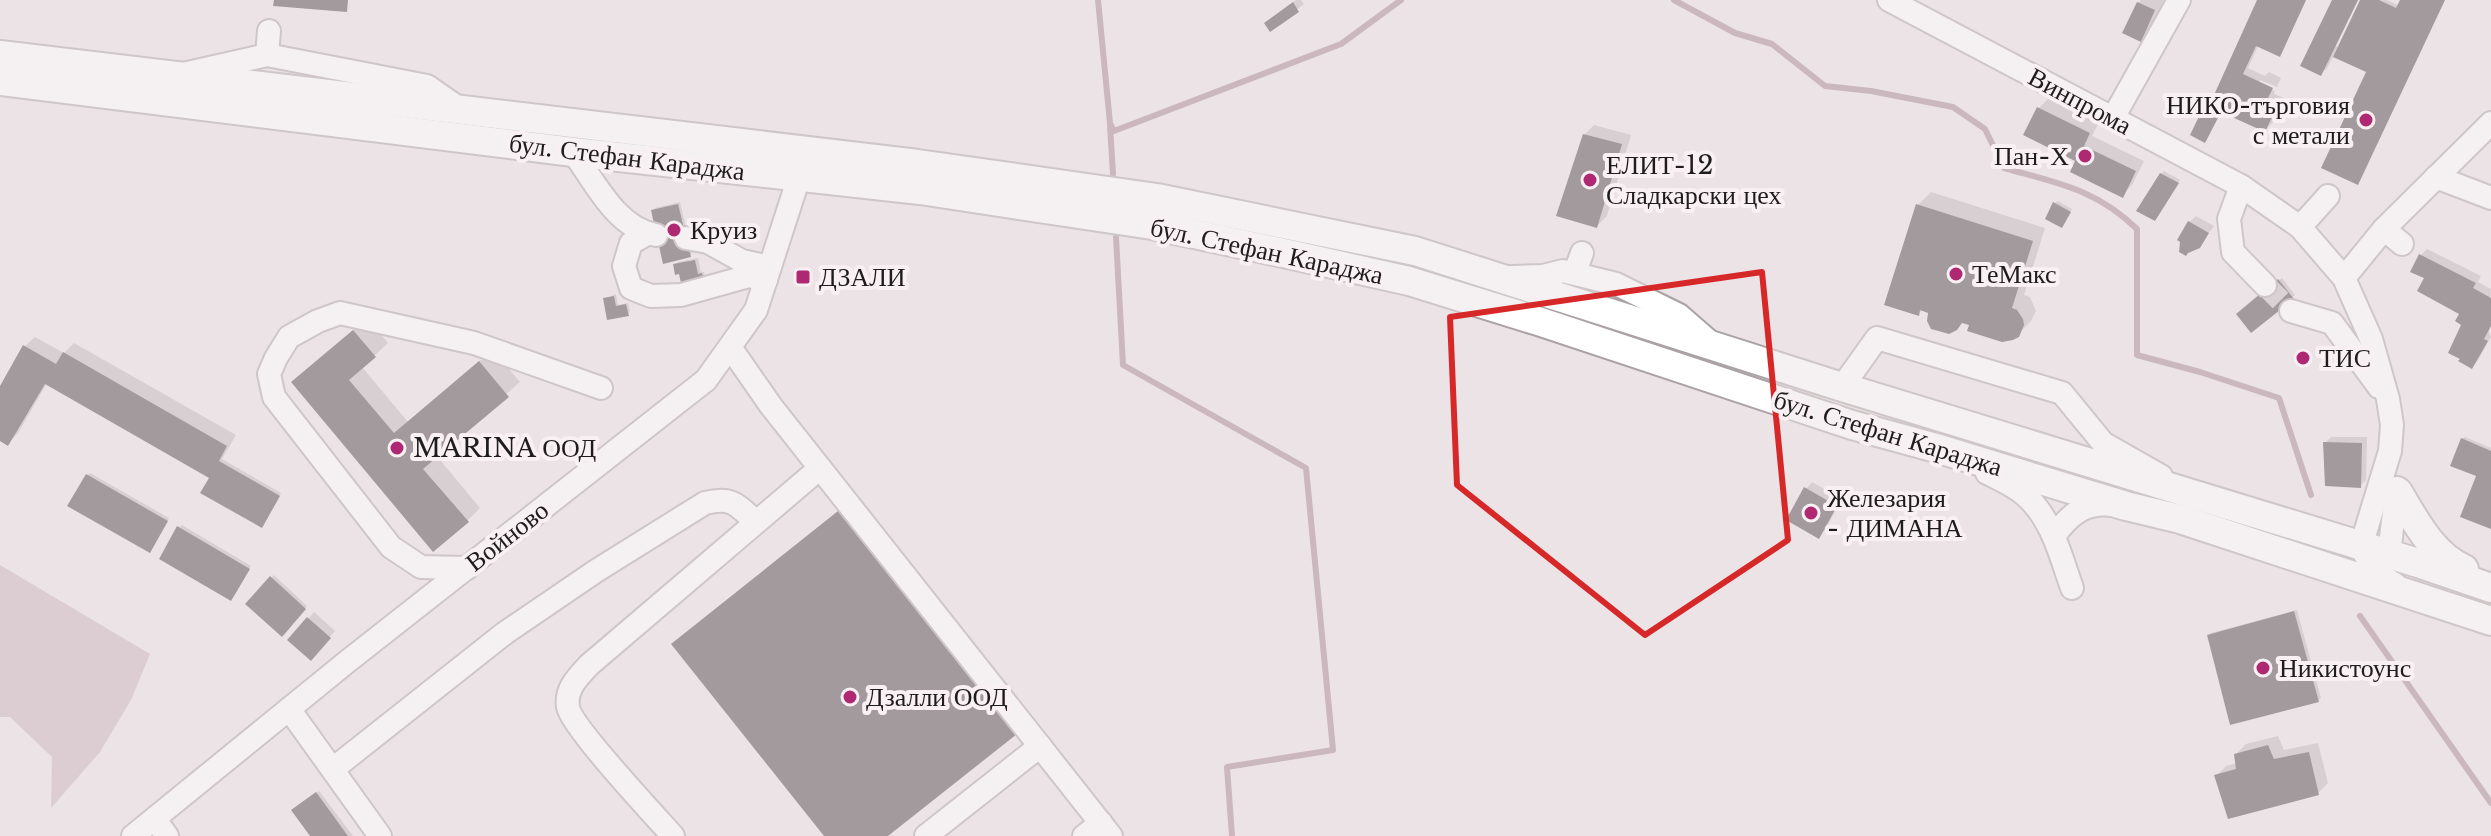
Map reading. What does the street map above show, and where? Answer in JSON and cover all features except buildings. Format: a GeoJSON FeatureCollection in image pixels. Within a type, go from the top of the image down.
{"type":"FeatureCollection","features":[{"type":"Feature","properties":{"kind":"main road","name":"бул. Стефан Караджа"},"geometry":{"type":"LineString","coordinates":[[0,55],[461,110],[798,163],[920,190],[1152,225],[1409,281],[1852,425],[2180,519],[2491,621]]}},
{"type":"Feature","properties":{"kind":"main road","name":"бул. Стефан Караджа"},"geometry":{"type":"LineString","coordinates":[[0,81],[573,152],[798,163],[1157,198],[1415,251],[1842,387],[2186,491],[2373,554],[2491,588]]}},
{"type":"Feature","properties":{"kind":"main road"},"geometry":{"type":"LineString","coordinates":[[2398,492],[2421,530],[2445,557],[2491,580]]}},
{"type":"Feature","properties":{"kind":"street","name":"Винпрома"},"geometry":{"type":"LineString","coordinates":[[1889,0],[2241,186],[2300,227],[2344,278],[2371,339],[2388,399],[2392,425],[2390,451]]}},
{"type":"Feature","properties":{"kind":"street"},"geometry":{"type":"LineString","coordinates":[[2113,118],[2179,0]]}},
{"type":"Feature","properties":{"kind":"street"},"geometry":{"type":"LineString","coordinates":[[267,55],[269,31]]}},
{"type":"Feature","properties":{"kind":"street"},"geometry":{"type":"LineString","coordinates":[[172,77],[267,55],[427,86],[461,110]]}},
{"type":"Feature","properties":{"kind":"street"},"geometry":{"type":"LineString","coordinates":[[2344,278],[2384,229],[2491,123]]}},
{"type":"Feature","properties":{"kind":"street"},"geometry":{"type":"LineString","coordinates":[[573,152],[617,213],[630,226],[652,235],[631,243],[624,266],[631,288],[651,296],[681,295],[768,273]]}},
{"type":"Feature","properties":{"kind":"street","name":"Войново"},"geometry":{"type":"LineString","coordinates":[[133,836],[161,828],[289,709],[706,380],[756,310],[798,163]]}},
{"type":"Feature","properties":{"kind":"street"},"geometry":{"type":"LineString","coordinates":[[2436,177],[2491,198]]}},
{"type":"Feature","properties":{"kind":"street"},"geometry":{"type":"LineString","coordinates":[[2241,186],[2229,219],[2233,252],[2265,285]]}},
{"type":"Feature","properties":{"kind":"street"},"geometry":{"type":"LineString","coordinates":[[2300,227],[2328,196]]}},
{"type":"Feature","properties":{"kind":"street"},"geometry":{"type":"LineString","coordinates":[[2384,229],[2402,244]]}},
{"type":"Feature","properties":{"kind":"street"},"geometry":{"type":"LineString","coordinates":[[686,238],[708,242],[768,273]]}},
{"type":"Feature","properties":{"kind":"street"},"geometry":{"type":"LineString","coordinates":[[1498,277],[1543,276],[1563,271],[1579,262],[1679,315],[1717,348]]}},
{"type":"Feature","properties":{"kind":"street"},"geometry":{"type":"LineString","coordinates":[[2291,311],[2332,323],[2388,399]]}},
{"type":"Feature","properties":{"kind":"street"},"geometry":{"type":"LineString","coordinates":[[467,568],[421,567],[391,547],[274,397],[269,374],[289,337],[340,313],[474,343],[601,388]]}},
{"type":"Feature","properties":{"kind":"street"},"geometry":{"type":"LineString","coordinates":[[1842,387],[1877,338],[2062,393],[2103,443],[2186,491]]}},
{"type":"Feature","properties":{"kind":"street"},"geometry":{"type":"LineString","coordinates":[[730,347],[771,406],[1040,746],[1099,832]]}},
{"type":"Feature","properties":{"kind":"street"},"geometry":{"type":"LineString","coordinates":[[1936,448],[2012,485],[2027,497],[2054,536],[2072,588]]}},
{"type":"Feature","properties":{"kind":"street"},"geometry":{"type":"LineString","coordinates":[[2333,569],[2373,554],[2398,492],[2390,451]]}},
{"type":"Feature","properties":{"kind":"street"},"geometry":{"type":"LineString","coordinates":[[2390,451],[2373,554],[2387,580],[2430,600]]}},
{"type":"Feature","properties":{"kind":"street"},"geometry":{"type":"LineString","coordinates":[[673,836],[581,730],[567,708],[570,685],[589,665],[820,468]]}},
{"type":"Feature","properties":{"kind":"street"},"geometry":{"type":"LineString","coordinates":[[333,769],[505,633],[705,503],[719,499],[732,501],[756,522]]}},
{"type":"Feature","properties":{"kind":"street"},"geometry":{"type":"LineString","coordinates":[[2054,536],[2074,513],[2088,505],[2126,506]]}},
{"type":"Feature","properties":{"kind":"street"},"geometry":{"type":"LineString","coordinates":[[289,709],[380,836]]}},
{"type":"Feature","properties":{"kind":"street"},"geometry":{"type":"LineString","coordinates":[[926,836],[1040,746]]}},
{"type":"Feature","properties":{"kind":"highlighted area"},"geometry":{"type":"Polygon","coordinates":[[[1762,272],[1788,540],[1645,635],[1457,485],[1450,317],[1762,272]]]}},
{"type":"Feature","properties":{"kind":"shaded area"},"geometry":{"type":"Polygon","coordinates":[[[0,565],[150,654],[131,700],[100,752],[51,808],[52,757],[10,717],[0,717],[0,565]]]}},
{"type":"Feature","properties":{"kind":"waterway"},"geometry":{"type":"LineString","coordinates":[[1098,0],[1110,123],[1114,131],[1341,44],[1401,0]]}},
{"type":"Feature","properties":{"kind":"waterway"},"geometry":{"type":"LineString","coordinates":[[1674,0],[1735,33],[1772,44],[1825,86],[1871,91],[1953,107],[1985,129],[2004,168],[2075,189],[2122,216],[2137,229],[2137,355],[2279,398],[2311,495]]}},
{"type":"Feature","properties":{"kind":"waterway"},"geometry":{"type":"LineString","coordinates":[[1110,126],[1113,174]]}},
{"type":"Feature","properties":{"kind":"waterway"},"geometry":{"type":"LineString","coordinates":[[1116,237],[1123,365],[1306,468],[1333,750],[1227,767],[1232,836]]}},
{"type":"Feature","properties":{"kind":"waterway"},"geometry":{"type":"LineString","coordinates":[[2360,616],[2491,803]]}},
{"type":"Feature","properties":{"kind":"tunnel"},"geometry":{"type":"LineString","coordinates":[[2265,285],[2291,311]]}},
{"type":"Feature","properties":{"kind":"place","name":"НИКО-търговия с метали"},"geometry":{"type":"Point","coordinates":[2366,120]}},
{"type":"Feature","properties":{"kind":"place","name":"Пан-Х"},"geometry":{"type":"Point","coordinates":[2085,156]}},
{"type":"Feature","properties":{"kind":"place","name":"ЕЛИТ-12 Сладкарски цех"},"geometry":{"type":"Point","coordinates":[1590,180]}},
{"type":"Feature","properties":{"kind":"place","name":"Круиз"},"geometry":{"type":"Point","coordinates":[674,230]}},
{"type":"Feature","properties":{"kind":"place","name":"ТеМакс"},"geometry":{"type":"Point","coordinates":[1956,274]}},
{"type":"Feature","properties":{"kind":"place","name":"ДЗАЛИ"},"geometry":{"type":"Point","coordinates":[803,277]}},
{"type":"Feature","properties":{"kind":"place","name":"ТИС"},"geometry":{"type":"Point","coordinates":[2303,358]}},
{"type":"Feature","properties":{"kind":"place","name":"MARINA ООД"},"geometry":{"type":"Point","coordinates":[397,448]}},
{"type":"Feature","properties":{"kind":"place","name":"Железария - ДИМАНА"},"geometry":{"type":"Point","coordinates":[1811,513]}},
{"type":"Feature","properties":{"kind":"place","name":"Никистоунс"},"geometry":{"type":"Point","coordinates":[2263,668]}},
{"type":"Feature","properties":{"kind":"place","name":"Дзалли ООД"},"geometry":{"type":"Point","coordinates":[850,697]}}]}
